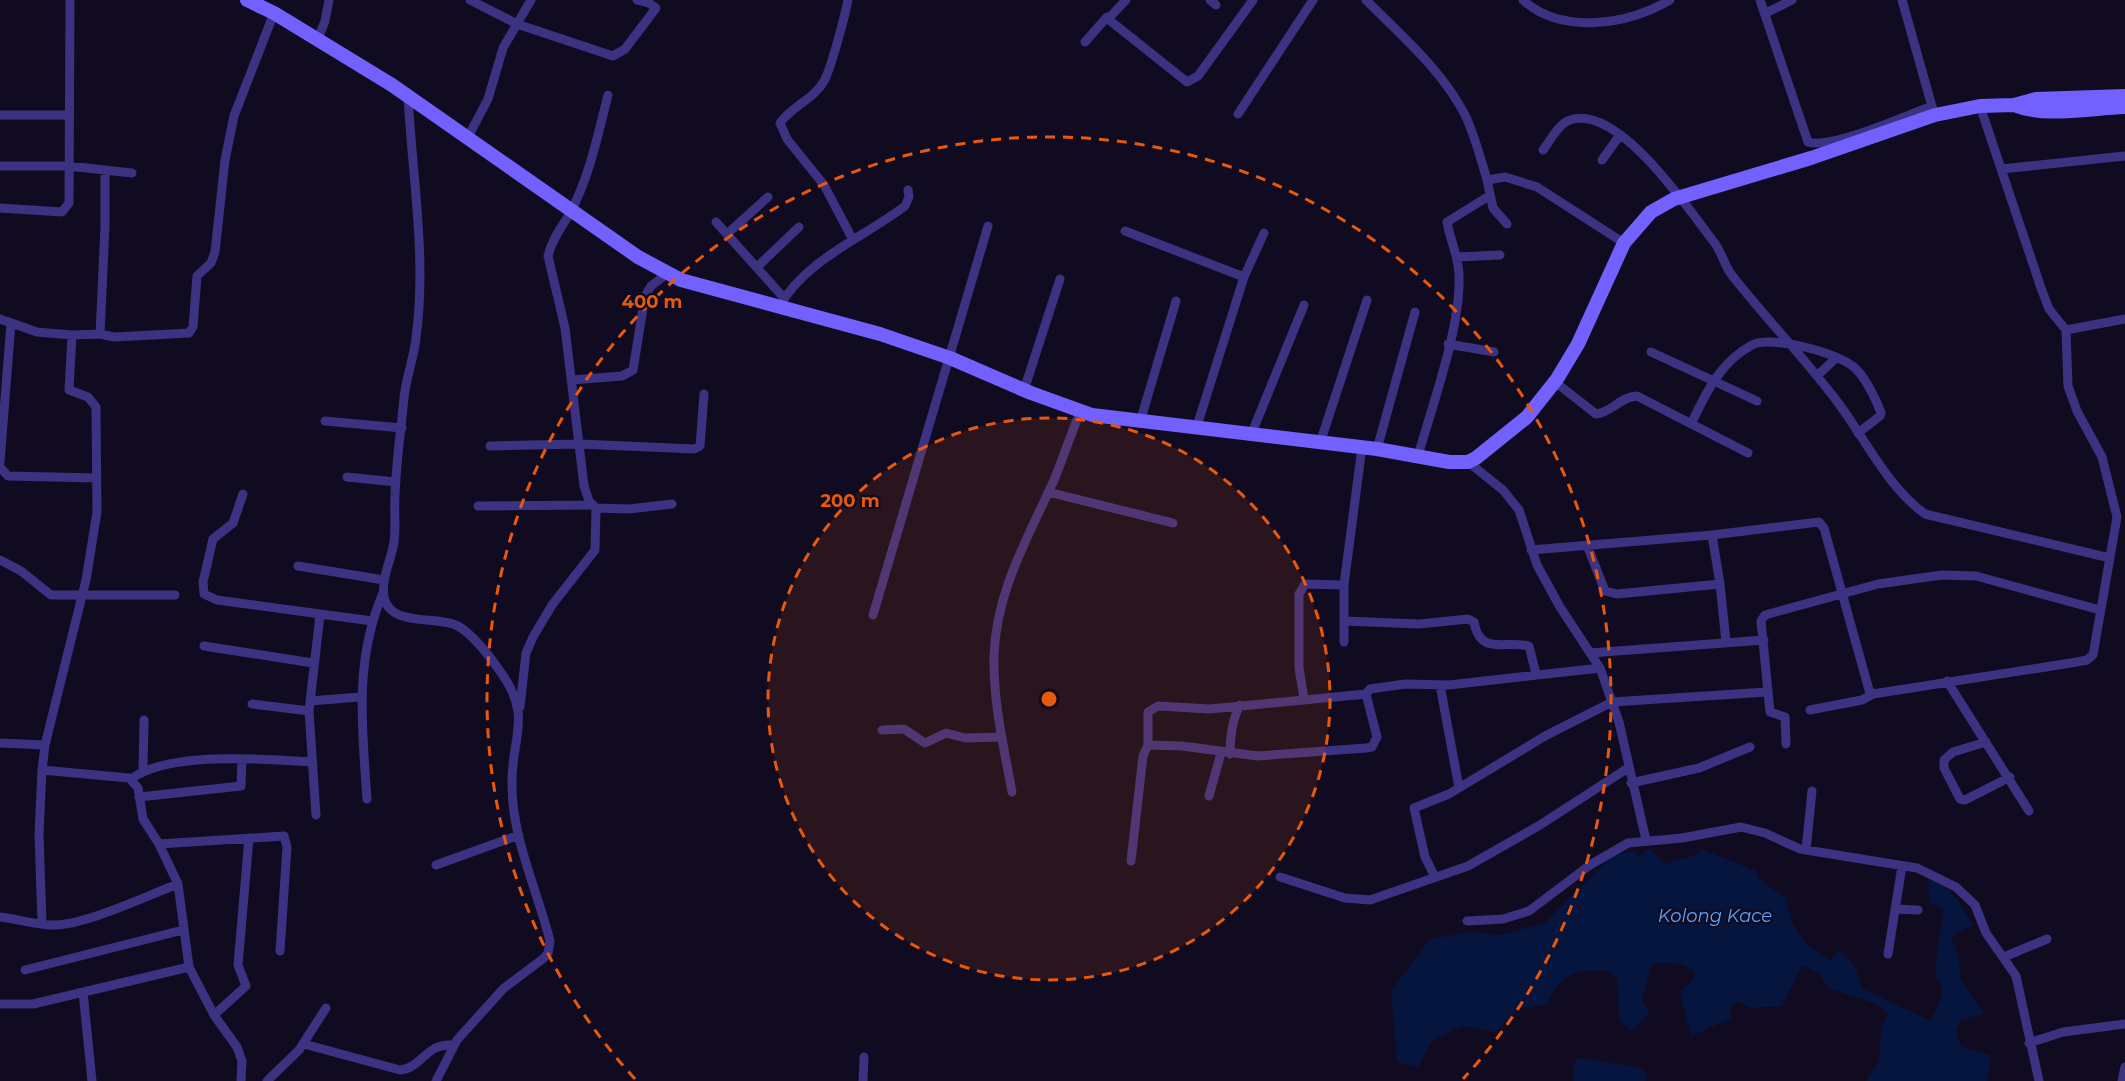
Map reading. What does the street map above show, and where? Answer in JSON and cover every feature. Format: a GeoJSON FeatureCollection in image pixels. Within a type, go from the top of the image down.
{"type":"FeatureCollection","features":[{"type":"Feature","properties":{"kind":"street"},"geometry":{"type":"LineString","coordinates":[[0,208],[62,212],[69,203],[70,0]]}},
{"type":"Feature","properties":{"kind":"street"},"geometry":{"type":"LineString","coordinates":[[247,0],[274,13],[317,42],[408,95],[638,257],[681,280],[781,302],[880,334],[950,358],[1080,412],[1140,422],[1362,447],[1468,462],[1503,490],[1519,510],[1531,550],[1560,607],[1600,668],[1619,722],[1631,783],[1639,806],[1646,840]]}},
{"type":"Feature","properties":{"kind":"street"},"geometry":{"type":"LineString","coordinates":[[317,42],[326,21],[329,0]]}},
{"type":"Feature","properties":{"kind":"street"},"geometry":{"type":"LineString","coordinates":[[470,0],[517,24],[613,56],[625,49],[656,8],[649,3],[637,0]]}},
{"type":"Feature","properties":{"kind":"street"},"geometry":{"type":"LineString","coordinates":[[468,137],[483,109],[504,48],[531,0]]}},
{"type":"Feature","properties":{"kind":"street"},"geometry":{"type":"LineString","coordinates":[[848,0],[824,81],[802,103],[788,112],[780,123],[787,139],[824,185],[853,240]]}},
{"type":"Feature","properties":{"kind":"street"},"geometry":{"type":"LineString","coordinates":[[1085,42],[1126,0]]}},
{"type":"Feature","properties":{"kind":"street"},"geometry":{"type":"LineString","coordinates":[[1107,17],[1179,78],[1192,82],[1230,35],[1253,0]]}},
{"type":"Feature","properties":{"kind":"street"},"geometry":{"type":"LineString","coordinates":[[1238,114],[1313,0]]}},
{"type":"Feature","properties":{"kind":"street"},"geometry":{"type":"LineString","coordinates":[[1366,0],[1440,78],[1454,97],[1466,118],[1487,180],[1489,196],[1500,219],[1507,224]]}},
{"type":"Feature","properties":{"kind":"street"},"geometry":{"type":"LineString","coordinates":[[1523,0],[1551,16],[1582,21],[1634,17],[1670,0]]}},
{"type":"Feature","properties":{"kind":"street"},"geometry":{"type":"LineString","coordinates":[[1760,0],[1808,142],[1817,144],[1845,138],[1933,111],[2014,105],[2036,99],[2125,96]]}},
{"type":"Feature","properties":{"kind":"street"},"geometry":{"type":"LineString","coordinates":[[1766,13],[1792,0]]}},
{"type":"Feature","properties":{"kind":"street"},"geometry":{"type":"LineString","coordinates":[[1902,0],[1933,111]]}},
{"type":"Feature","properties":{"kind":"street"},"geometry":{"type":"LineString","coordinates":[[0,319],[37,332],[72,335],[100,334],[114,337],[184,335],[193,327],[197,276],[211,264],[215,252],[225,160],[234,116],[274,13]]}},
{"type":"Feature","properties":{"kind":"street"},"geometry":{"type":"LineString","coordinates":[[408,95],[419,224],[420,267],[416,340],[406,374],[396,482],[394,544],[384,580],[386,602],[398,615],[443,620],[462,629],[501,673],[520,709]]}},
{"type":"Feature","properties":{"kind":"street"},"geometry":{"type":"LineString","coordinates":[[436,1081],[452,1045],[497,995],[548,953],[550,941],[519,835],[512,779],[526,652],[552,605],[595,550],[593,506],[584,486],[565,328],[548,256],[550,244],[571,210],[593,150],[608,95]]}},
{"type":"Feature","properties":{"kind":"street"},"geometry":{"type":"LineString","coordinates":[[2014,105],[2041,111],[2125,107]]}},
{"type":"Feature","properties":{"kind":"street"},"geometry":{"type":"LineString","coordinates":[[1810,710],[1862,700],[1873,694],[2087,660],[2094,651],[2116,531],[2115,503],[2102,457],[2077,411],[2068,386],[2066,330],[2049,309],[1980,106]]}},
{"type":"Feature","properties":{"kind":"street"},"geometry":{"type":"LineString","coordinates":[[1468,462],[1527,417],[1555,382],[1578,344],[1624,243],[1651,212],[1680,196],[1811,158],[1933,111]]}},
{"type":"Feature","properties":{"kind":"street"},"geometry":{"type":"LineString","coordinates":[[0,115],[69,115]]}},
{"type":"Feature","properties":{"kind":"street"},"geometry":{"type":"LineString","coordinates":[[1543,150],[1564,123],[1571,120],[1589,120],[1620,135],[1655,167],[1714,242],[1729,271],[1817,376],[1906,500],[1925,514],[2110,558]]}},
{"type":"Feature","properties":{"kind":"street"},"geometry":{"type":"LineString","coordinates":[[1602,160],[1620,135]]}},
{"type":"Feature","properties":{"kind":"street"},"geometry":{"type":"LineString","coordinates":[[2002,169],[2125,156]]}},
{"type":"Feature","properties":{"kind":"street"},"geometry":{"type":"LineString","coordinates":[[0,165],[68,166],[132,173]]}},
{"type":"Feature","properties":{"kind":"street"},"geometry":{"type":"LineString","coordinates":[[100,334],[105,171]]}},
{"type":"Feature","properties":{"kind":"street"},"geometry":{"type":"LineString","coordinates":[[1487,180],[1505,177],[1537,187],[1624,243]]}},
{"type":"Feature","properties":{"kind":"street"},"geometry":{"type":"LineString","coordinates":[[781,302],[803,276],[904,206],[909,197],[908,190]]}},
{"type":"Feature","properties":{"kind":"street"},"geometry":{"type":"LineString","coordinates":[[727,234],[768,196]]}},
{"type":"Feature","properties":{"kind":"street"},"geometry":{"type":"LineString","coordinates":[[1418,456],[1448,344],[1459,290],[1457,257],[1447,222],[1489,196]]}},
{"type":"Feature","properties":{"kind":"street"},"geometry":{"type":"LineString","coordinates":[[716,222],[756,267],[781,302]]}},
{"type":"Feature","properties":{"kind":"street"},"geometry":{"type":"LineString","coordinates":[[756,267],[799,226]]}},
{"type":"Feature","properties":{"kind":"street"},"geometry":{"type":"LineString","coordinates":[[873,615],[988,226]]}},
{"type":"Feature","properties":{"kind":"street"},"geometry":{"type":"LineString","coordinates":[[1125,231],[1245,277]]}},
{"type":"Feature","properties":{"kind":"street"},"geometry":{"type":"LineString","coordinates":[[1196,429],[1245,277],[1264,232]]}},
{"type":"Feature","properties":{"kind":"street"},"geometry":{"type":"LineString","coordinates":[[1457,257],[1500,255]]}},
{"type":"Feature","properties":{"kind":"street"},"geometry":{"type":"LineString","coordinates":[[572,380],[622,376],[633,370],[645,296],[651,286],[668,273]]}},
{"type":"Feature","properties":{"kind":"street"},"geometry":{"type":"LineString","coordinates":[[1024,390],[1060,279]]}},
{"type":"Feature","properties":{"kind":"street"},"geometry":{"type":"LineString","coordinates":[[1320,443],[1367,300]]}},
{"type":"Feature","properties":{"kind":"street"},"geometry":{"type":"LineString","coordinates":[[1140,422],[1176,301]]}},
{"type":"Feature","properties":{"kind":"street"},"geometry":{"type":"LineString","coordinates":[[1251,435],[1304,305]]}},
{"type":"Feature","properties":{"kind":"street"},"geometry":{"type":"LineString","coordinates":[[1377,449],[1415,312]]}},
{"type":"Feature","properties":{"kind":"street"},"geometry":{"type":"LineString","coordinates":[[2066,330],[2125,319]]}},
{"type":"Feature","properties":{"kind":"street"},"geometry":{"type":"LineString","coordinates":[[11,323],[0,464],[8,476],[97,478]]}},
{"type":"Feature","properties":{"kind":"street"},"geometry":{"type":"LineString","coordinates":[[42,923],[39,834],[45,745],[82,597],[97,512],[96,407],[88,397],[69,390],[72,335]]}},
{"type":"Feature","properties":{"kind":"street"},"geometry":{"type":"LineString","coordinates":[[1691,424],[1712,381],[1750,346],[1770,340],[1836,358],[1854,367],[1879,408],[1880,416],[1858,433]]}},
{"type":"Feature","properties":{"kind":"street"},"geometry":{"type":"LineString","coordinates":[[1448,344],[1494,352]]}},
{"type":"Feature","properties":{"kind":"street"},"geometry":{"type":"LineString","coordinates":[[1652,352],[1757,401]]}},
{"type":"Feature","properties":{"kind":"street"},"geometry":{"type":"LineString","coordinates":[[1817,376],[1836,358]]}},
{"type":"Feature","properties":{"kind":"street"},"geometry":{"type":"LineString","coordinates":[[1555,382],[1596,414],[1606,411],[1623,399],[1637,396],[1748,453]]}},
{"type":"Feature","properties":{"kind":"street"},"geometry":{"type":"LineString","coordinates":[[490,446],[580,444],[698,448],[704,394]]}},
{"type":"Feature","properties":{"kind":"street"},"geometry":{"type":"LineString","coordinates":[[1012,792],[1002,737],[994,656],[1003,598],[1009,577],[1048,492],[1080,412]]}},
{"type":"Feature","properties":{"kind":"street"},"geometry":{"type":"LineString","coordinates":[[325,421],[402,429]]}},
{"type":"Feature","properties":{"kind":"street"},"geometry":{"type":"LineString","coordinates":[[1344,642],[1344,585],[1362,447]]}},
{"type":"Feature","properties":{"kind":"street"},"geometry":{"type":"LineString","coordinates":[[347,477],[396,482]]}},
{"type":"Feature","properties":{"kind":"street"},"geometry":{"type":"LineString","coordinates":[[1048,492],[1173,523]]}},
{"type":"Feature","properties":{"kind":"street"},"geometry":{"type":"LineString","coordinates":[[243,494],[233,523],[213,539],[203,582],[204,594],[217,600],[372,621]]}},
{"type":"Feature","properties":{"kind":"street"},"geometry":{"type":"LineString","coordinates":[[478,506],[593,506],[629,509],[672,504]]}},
{"type":"Feature","properties":{"kind":"street"},"geometry":{"type":"LineString","coordinates":[[1531,550],[1712,535],[1819,522],[1824,528],[1869,690],[1873,694]]}},
{"type":"Feature","properties":{"kind":"street"},"geometry":{"type":"LineString","coordinates":[[1712,535],[1726,642]]}},
{"type":"Feature","properties":{"kind":"street"},"geometry":{"type":"LineString","coordinates":[[1587,545],[1602,585],[1610,594],[1720,584]]}},
{"type":"Feature","properties":{"kind":"street"},"geometry":{"type":"LineString","coordinates":[[0,560],[21,571],[51,595],[82,597],[175,595]]}},
{"type":"Feature","properties":{"kind":"street"},"geometry":{"type":"LineString","coordinates":[[298,566],[384,580]]}},
{"type":"Feature","properties":{"kind":"street"},"geometry":{"type":"LineString","coordinates":[[1786,744],[1785,717],[1770,712],[1761,621],[1765,615],[1910,577],[1976,576],[2100,610]]}},
{"type":"Feature","properties":{"kind":"street"},"geometry":{"type":"LineString","coordinates":[[1304,699],[1299,668],[1299,594],[1305,584],[1344,585]]}},
{"type":"Feature","properties":{"kind":"street"},"geometry":{"type":"LineString","coordinates":[[367,799],[360,697],[372,621],[384,590]]}},
{"type":"Feature","properties":{"kind":"street"},"geometry":{"type":"LineString","coordinates":[[316,816],[309,706],[320,615]]}},
{"type":"Feature","properties":{"kind":"street"},"geometry":{"type":"LineString","coordinates":[[1345,621],[1419,624],[1471,620],[1478,638],[1483,642],[1496,645],[1529,645],[1536,674]]}},
{"type":"Feature","properties":{"kind":"street"},"geometry":{"type":"LineString","coordinates":[[1590,653],[1764,640]]}},
{"type":"Feature","properties":{"kind":"street"},"geometry":{"type":"LineString","coordinates":[[204,646],[313,663]]}},
{"type":"Feature","properties":{"kind":"street"},"geometry":{"type":"LineString","coordinates":[[1131,861],[1143,756],[1148,745],[1146,722],[1151,708],[1158,706],[1210,709],[1366,694],[1374,687],[1440,685],[1600,668]]}},
{"type":"Feature","properties":{"kind":"street"},"geometry":{"type":"LineString","coordinates":[[1947,681],[2010,777],[2029,811]]}},
{"type":"Feature","properties":{"kind":"street"},"geometry":{"type":"LineString","coordinates":[[1440,685],[1459,788]]}},
{"type":"Feature","properties":{"kind":"street"},"geometry":{"type":"LineString","coordinates":[[1435,877],[1425,857],[1414,808],[1459,788],[1545,736],[1612,702],[1767,692]]}},
{"type":"Feature","properties":{"kind":"street"},"geometry":{"type":"LineString","coordinates":[[1148,745],[1182,746],[1225,753],[1315,753],[1372,747],[1377,737],[1366,694]]}},
{"type":"Feature","properties":{"kind":"street"},"geometry":{"type":"LineString","coordinates":[[252,704],[309,706],[360,697]]}},
{"type":"Feature","properties":{"kind":"street"},"geometry":{"type":"LineString","coordinates":[[1209,796],[1230,738],[1235,714],[1240,705]]}},
{"type":"Feature","properties":{"kind":"street"},"geometry":{"type":"LineString","coordinates":[[143,770],[144,720]]}},
{"type":"Feature","properties":{"kind":"street"},"geometry":{"type":"LineString","coordinates":[[882,730],[904,729],[925,743],[946,734],[965,738],[1002,737]]}},
{"type":"Feature","properties":{"kind":"street"},"geometry":{"type":"LineString","coordinates":[[1986,742],[1953,752],[1944,760],[1944,768],[1960,799],[1965,800],[2010,777]]}},
{"type":"Feature","properties":{"kind":"street"},"geometry":{"type":"LineString","coordinates":[[0,743],[45,745]]}},
{"type":"Feature","properties":{"kind":"street"},"geometry":{"type":"LineString","coordinates":[[1631,783],[1699,768],[1750,747]]}},
{"type":"Feature","properties":{"kind":"street"},"geometry":{"type":"LineString","coordinates":[[42,770],[131,779],[143,770],[157,765],[242,759],[312,762]]}},
{"type":"Feature","properties":{"kind":"street"},"geometry":{"type":"LineString","coordinates":[[139,797],[241,786],[242,759]]}},
{"type":"Feature","properties":{"kind":"street"},"geometry":{"type":"LineString","coordinates":[[1280,877],[1356,901],[1370,900],[1468,866],[1540,825],[1628,768]]}},
{"type":"Feature","properties":{"kind":"street"},"geometry":{"type":"LineString","coordinates":[[131,779],[138,788],[143,819],[159,844],[178,884],[189,967],[214,1015],[237,1047],[242,1061],[242,1081]]}},
{"type":"Feature","properties":{"kind":"street"},"geometry":{"type":"LineString","coordinates":[[1806,850],[1812,791]]}},
{"type":"Feature","properties":{"kind":"street"},"geometry":{"type":"LineString","coordinates":[[1467,921],[1503,919],[1529,911],[1590,865],[1621,846],[1646,840],[1682,838],[1741,827],[1759,831],[1806,850],[1927,872],[1956,887],[1976,904],[1992,941],[2016,976],[2039,1081]]}},
{"type":"Feature","properties":{"kind":"street"},"geometry":{"type":"LineString","coordinates":[[436,865],[519,835]]}},
{"type":"Feature","properties":{"kind":"street"},"geometry":{"type":"LineString","coordinates":[[159,844],[278,836],[287,840],[280,951]]}},
{"type":"Feature","properties":{"kind":"street"},"geometry":{"type":"LineString","coordinates":[[214,1015],[246,986],[238,965],[249,838]]}},
{"type":"Feature","properties":{"kind":"street"},"geometry":{"type":"LineString","coordinates":[[1888,954],[1902,866]]}},
{"type":"Feature","properties":{"kind":"street"},"geometry":{"type":"LineString","coordinates":[[0,917],[55,925],[77,920],[178,884]]}},
{"type":"Feature","properties":{"kind":"street"},"geometry":{"type":"LineString","coordinates":[[1895,909],[1918,910]]}},
{"type":"Feature","properties":{"kind":"street"},"geometry":{"type":"LineString","coordinates":[[25,970],[183,930]]}},
{"type":"Feature","properties":{"kind":"street"},"geometry":{"type":"LineString","coordinates":[[2004,957],[2047,939]]}},
{"type":"Feature","properties":{"kind":"street"},"geometry":{"type":"LineString","coordinates":[[0,1004],[33,1004],[189,967]]}},
{"type":"Feature","properties":{"kind":"street"},"geometry":{"type":"LineString","coordinates":[[82,992],[92,1081]]}},
{"type":"Feature","properties":{"kind":"street"},"geometry":{"type":"LineString","coordinates":[[267,1081],[304,1044],[326,1008]]}},
{"type":"Feature","properties":{"kind":"street"},"geometry":{"type":"LineString","coordinates":[[2029,1043],[2063,1032],[2125,1024]]}},
{"type":"Feature","properties":{"kind":"street"},"geometry":{"type":"LineString","coordinates":[[304,1044],[400,1070],[408,1068],[433,1047],[441,1044],[452,1045]]}},
{"type":"Feature","properties":{"kind":"street"},"geometry":{"type":"LineString","coordinates":[[863,1081],[864,1057]]}},
{"type":"Feature","properties":{"kind":"street"},"geometry":{"type":"LineString","coordinates":[[2122,1081],[2125,1066]]}},
{"type":"Feature","properties":{"kind":"water","name":"Kolong Kace"},"geometry":{"type":"Polygon","coordinates":[[[1649,848],[1665,864],[1695,855],[1702,849],[1756,871],[1759,879],[1786,898],[1795,928],[1813,948],[1831,960],[1839,950],[1854,965],[1863,989],[1931,1021],[1942,995],[1942,984],[1935,979],[1944,909],[1929,903],[1928,881],[1932,877],[1956,898],[1973,925],[1953,935],[1952,939],[1958,954],[1961,979],[1984,1014],[1961,1020],[1956,1032],[1961,1046],[1991,1055],[1987,1081],[1866,1081],[1879,1061],[1881,1029],[1888,1013],[1873,1003],[1828,988],[1819,974],[1802,965],[1782,1006],[1752,1008],[1736,1001],[1730,1008],[1732,1018],[1691,1036],[1680,992],[1694,978],[1695,972],[1690,968],[1675,963],[1652,964],[1642,998],[1649,1014],[1631,1031],[1619,1020],[1617,980],[1608,971],[1577,973],[1563,980],[1547,1005],[1519,1008],[1495,1032],[1462,1026],[1432,1041],[1418,1067],[1397,1062],[1391,991],[1430,939],[1470,932],[1502,935],[1545,923],[1612,856],[1632,851],[1639,856],[1649,848]]]}},
{"type":"Feature","properties":{"kind":"water"},"geometry":{"type":"Polygon","coordinates":[[[1579,1058],[1637,1067],[1648,1074],[1646,1081],[1573,1081],[1574,1063],[1579,1058]]]}}]}
